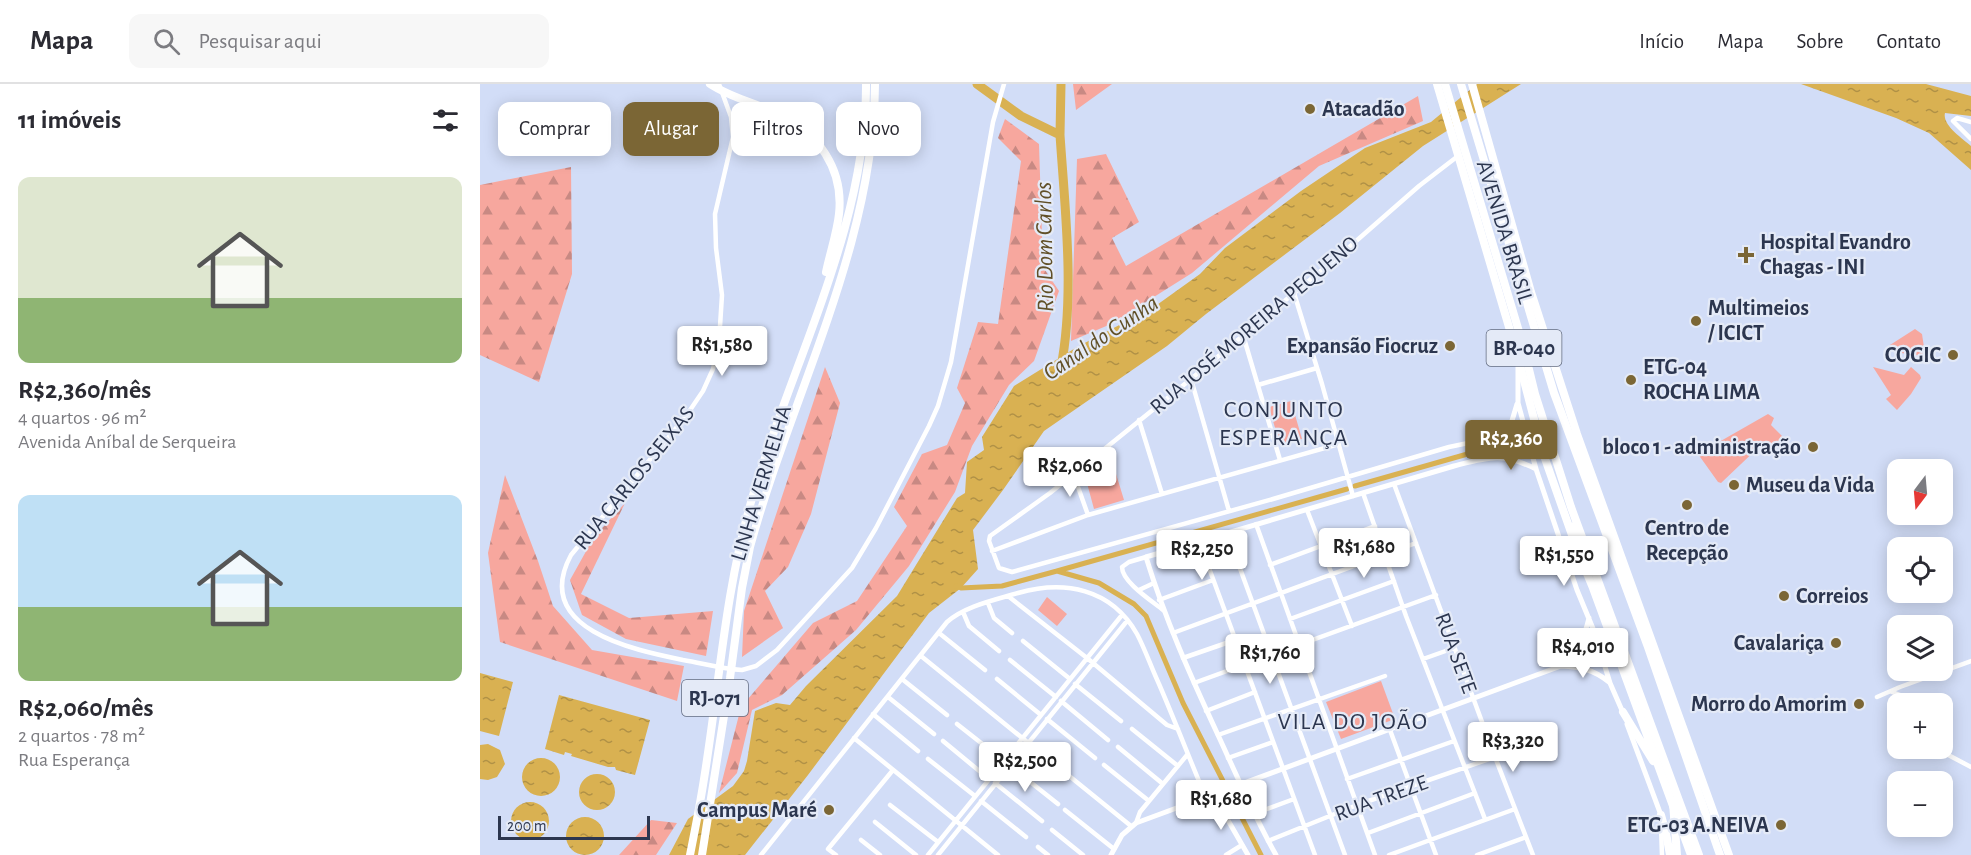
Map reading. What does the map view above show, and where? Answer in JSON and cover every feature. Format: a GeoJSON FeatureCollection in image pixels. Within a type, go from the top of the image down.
{"type":"FeatureCollection","features":[{"type":"Feature","properties":{"kind":"highway"},"geometry":{"type":"LineString","coordinates":[[710,84],[723,92],[786,118],[803,129],[822,146],[832,165],[839,190],[839,215],[814,318]]}},
{"type":"Feature","properties":{"kind":"highway","name":"LINHA VERMELHA"},"geometry":{"type":"LineString","coordinates":[[690,855],[704,780],[740,542],[762,469],[838,251],[863,141],[866,84]]}},
{"type":"Feature","properties":{"kind":"highway","name":"LINHA VERMELHA"},"geometry":{"type":"LineString","coordinates":[[702,855],[742,588],[756,526],[856,225],[871,149],[875,84]]}},
{"type":"Feature","properties":{"kind":"highway","name":"AVENIDA BRASIL"},"geometry":{"type":"LineString","coordinates":[[1437,84],[1459,144],[1523,345],[1535,394],[1571,507],[1699,855]]}},
{"type":"Feature","properties":{"kind":"highway","name":"AVENIDA BRASIL"},"geometry":{"type":"LineString","coordinates":[[1445,84],[1459,144],[1458,156],[1517,354],[1543,453],[1691,855]]}},
{"type":"Feature","properties":{"kind":"highway","name":"AVENIDA BRASIL"},"geometry":{"type":"LineString","coordinates":[[1461,84],[1482,137],[1578,434],[1729,855]]}},
{"type":"Feature","properties":{"kind":"highway","name":"AVENIDA BRASIL"},"geometry":{"type":"LineString","coordinates":[[1472,84],[1482,137],[1554,393],[1648,647],[1720,855]]}},
{"type":"Feature","properties":{"kind":"highway"},"geometry":{"type":"LineString","coordinates":[[1571,507],[1578,552]]}},
{"type":"Feature","properties":{"kind":"highway"},"geometry":{"type":"LineString","coordinates":[[1623,712],[1661,776]]}},
{"type":"Feature","properties":{"kind":"highway"},"geometry":{"type":"LineString","coordinates":[[1673,803],[1677,855]]}},
{"type":"Feature","properties":{"kind":"highway"},"geometry":{"type":"LineString","coordinates":[[1661,815],[1670,855]]}},
{"type":"Feature","properties":{"kind":"street","name":"RUA CARLOS SEIXAS"},"geometry":{"type":"LineString","coordinates":[[719,84],[731,117],[733,137],[715,214],[716,248],[722,295],[719,342],[713,369],[703,391],[686,416],[571,555],[565,568],[564,593],[568,605],[580,622],[616,643],[650,653],[747,669],[766,659],[806,620],[856,561],[938,406],[951,362],[993,122],[1004,84]]}},
{"type":"Feature","properties":{"kind":"street"},"geometry":{"type":"LineString","coordinates":[[1970,137],[1953,121],[1957,118],[1971,122]]}},
{"type":"Feature","properties":{"kind":"street","name":"RUA JOSÉ MOREIRA PEQUENO"},"geometry":{"type":"LineString","coordinates":[[992,550],[990,536],[1191,379],[1419,186],[1458,156]]}},
{"type":"Feature","properties":{"kind":"street"},"geometry":{"type":"LineString","coordinates":[[1294,293],[1353,496]]}},
{"type":"Feature","properties":{"kind":"street"},"geometry":{"type":"LineString","coordinates":[[1243,334],[1280,460]]}},
{"type":"Feature","properties":{"kind":"street"},"geometry":{"type":"LineString","coordinates":[[1517,354],[1518,403],[1536,469],[1610,683],[1661,815],[1662,855]]}},
{"type":"Feature","properties":{"kind":"street"},"geometry":{"type":"LineString","coordinates":[[1258,385],[1317,368]]}},
{"type":"Feature","properties":{"kind":"street"},"geometry":{"type":"LineString","coordinates":[[1191,379],[1229,511]]}},
{"type":"Feature","properties":{"kind":"street"},"geometry":{"type":"LineString","coordinates":[[1491,456],[1508,434],[1518,403]]}},
{"type":"Feature","properties":{"kind":"street"},"geometry":{"type":"LineString","coordinates":[[1139,420],[1162,494]]}},
{"type":"Feature","properties":{"kind":"street"},"geometry":{"type":"LineString","coordinates":[[1339,444],[1088,515],[992,550],[999,568],[1012,572],[1470,443],[1477,445],[1483,459]]}},
{"type":"Feature","properties":{"kind":"street"},"geometry":{"type":"LineString","coordinates":[[1163,610],[1126,579],[1122,570],[1129,562],[1491,456],[1514,460],[1536,469]]}},
{"type":"Feature","properties":{"kind":"street"},"geometry":{"type":"LineString","coordinates":[[1073,473],[1088,515]]}},
{"type":"Feature","properties":{"kind":"street","name":"RUA SETE"},"geometry":{"type":"LineString","coordinates":[[1394,484],[1533,855]]}},
{"type":"Feature","properties":{"kind":"street"},"geometry":{"type":"LineString","coordinates":[[1363,493],[1403,606],[1485,819]]}},
{"type":"Feature","properties":{"kind":"street"},"geometry":{"type":"LineString","coordinates":[[1306,510],[1352,626]]}},
{"type":"Feature","properties":{"kind":"street"},"geometry":{"type":"LineString","coordinates":[[1256,524],[1376,855]]}},
{"type":"Feature","properties":{"kind":"street"},"geometry":{"type":"LineString","coordinates":[[1270,565],[1375,526]]}},
{"type":"Feature","properties":{"kind":"street"},"geometry":{"type":"LineString","coordinates":[[1227,533],[1345,855]]}},
{"type":"Feature","properties":{"kind":"street"},"geometry":{"type":"LineString","coordinates":[[1200,541],[1315,855]]}},
{"type":"Feature","properties":{"kind":"street"},"geometry":{"type":"LineString","coordinates":[[1173,633],[1416,543]]}},
{"type":"Feature","properties":{"kind":"street"},"geometry":{"type":"LineString","coordinates":[[1146,557],[1159,600],[1206,711],[1253,814],[1276,855]]}},
{"type":"Feature","properties":{"kind":"street"},"geometry":{"type":"LineString","coordinates":[[1159,600],[1214,580]]}},
{"type":"Feature","properties":{"kind":"street"},"geometry":{"type":"LineString","coordinates":[[1290,619],[1394,581]]}},
{"type":"Feature","properties":{"kind":"street"},"geometry":{"type":"LineString","coordinates":[[1139,590],[1154,583]]}},
{"type":"Feature","properties":{"kind":"street"},"geometry":{"type":"LineString","coordinates":[[761,855],[952,617],[1008,596],[1041,587],[1071,587],[1093,594],[1105,600],[1127,621],[1137,635],[1206,798]]}},
{"type":"Feature","properties":{"kind":"street"},"geometry":{"type":"LineString","coordinates":[[1194,683],[1436,595]]}},
{"type":"Feature","properties":{"kind":"street"},"geometry":{"type":"LineString","coordinates":[[1008,596],[1167,725],[1178,729]]}},
{"type":"Feature","properties":{"kind":"street"},"geometry":{"type":"LineString","coordinates":[[988,603],[993,618],[1012,633]]}},
{"type":"Feature","properties":{"kind":"street"},"geometry":{"type":"LineString","coordinates":[[963,612],[969,626],[999,651]]}},
{"type":"Feature","properties":{"kind":"street"},"geometry":{"type":"LineString","coordinates":[[928,855],[1122,615]]}},
{"type":"Feature","properties":{"kind":"street"},"geometry":{"type":"LineString","coordinates":[[1561,666],[1578,649],[1589,618]]}},
{"type":"Feature","properties":{"kind":"street"},"geometry":{"type":"LineString","coordinates":[[938,855],[1127,621]]}},
{"type":"Feature","properties":{"kind":"street"},"geometry":{"type":"LineString","coordinates":[[939,633],[985,670]]}},
{"type":"Feature","properties":{"kind":"street"},"geometry":{"type":"LineString","coordinates":[[1183,658],[1235,640]]}},
{"type":"Feature","properties":{"kind":"street"},"geometry":{"type":"LineString","coordinates":[[1023,641],[1070,679]]}},
{"type":"Feature","properties":{"kind":"street"},"geometry":{"type":"LineString","coordinates":[[1423,658],[1454,648]]}},
{"type":"Feature","properties":{"kind":"street"},"geometry":{"type":"LineString","coordinates":[[921,656],[1134,825]]}},
{"type":"Feature","properties":{"kind":"street"},"geometry":{"type":"LineString","coordinates":[[1010,660],[1056,697]]}},
{"type":"Feature","properties":{"kind":"street"},"geometry":{"type":"LineString","coordinates":[[1877,697],[1971,662]]}},
{"type":"Feature","properties":{"kind":"street"},"geometry":{"type":"LineString","coordinates":[[1065,810],[1112,852],[1122,835],[1134,825],[1561,666],[1584,667],[1610,683]]}},
{"type":"Feature","properties":{"kind":"street"},"geometry":{"type":"LineString","coordinates":[[1218,735],[1385,676]]}},
{"type":"Feature","properties":{"kind":"street"},"geometry":{"type":"LineString","coordinates":[[902,679],[946,715]]}},
{"type":"Feature","properties":{"kind":"street"},"geometry":{"type":"LineString","coordinates":[[996,679],[1041,715]]}},
{"type":"Feature","properties":{"kind":"street"},"geometry":{"type":"LineString","coordinates":[[1075,684],[1122,721]]}},
{"type":"Feature","properties":{"kind":"street"},"geometry":{"type":"LineString","coordinates":[[1206,711],[1255,692]]}},
{"type":"Feature","properties":{"kind":"street"},"geometry":{"type":"LineString","coordinates":[[1889,692],[1897,693]]}},
{"type":"Feature","properties":{"kind":"street"},"geometry":{"type":"LineString","coordinates":[[888,697],[934,734]]}},
{"type":"Feature","properties":{"kind":"street"},"geometry":{"type":"LineString","coordinates":[[1061,701],[1108,740]]}},
{"type":"Feature","properties":{"kind":"street"},"geometry":{"type":"LineString","coordinates":[[873,714],[918,751]]}},
{"type":"Feature","properties":{"kind":"street"},"geometry":{"type":"LineString","coordinates":[[1047,719],[1095,758]]}},
{"type":"Feature","properties":{"kind":"street"},"geometry":{"type":"LineString","coordinates":[[957,724],[1004,761]]}},
{"type":"Feature","properties":{"kind":"street"},"geometry":{"type":"LineString","coordinates":[[1132,729],[1178,766]]}},
{"type":"Feature","properties":{"kind":"street"},"geometry":{"type":"LineString","coordinates":[[1390,730],[1436,855]]}},
{"type":"Feature","properties":{"kind":"street"},"geometry":{"type":"LineString","coordinates":[[854,738],[956,820],[990,852],[998,855]]}},
{"type":"Feature","properties":{"kind":"street"},"geometry":{"type":"LineString","coordinates":[[943,741],[989,779]]}},
{"type":"Feature","properties":{"kind":"street"},"geometry":{"type":"LineString","coordinates":[[1347,779],[1454,741]]}},
{"type":"Feature","properties":{"kind":"street"},"geometry":{"type":"LineString","coordinates":[[1228,758],[1273,742]]}},
{"type":"Feature","properties":{"kind":"street"},"geometry":{"type":"LineString","coordinates":[[1118,747],[1163,784]]}},
{"type":"Feature","properties":{"kind":"street"},"geometry":{"type":"LineString","coordinates":[[1134,825],[1140,812],[1187,755]]}},
{"type":"Feature","properties":{"kind":"street","name":"RUA TREZE"},"geometry":{"type":"LineString","coordinates":[[1268,841],[1357,805],[1495,757]]}},
{"type":"Feature","properties":{"kind":"street"},"geometry":{"type":"LineString","coordinates":[[1953,758],[1971,767]]}},
{"type":"Feature","properties":{"kind":"street"},"geometry":{"type":"LineString","coordinates":[[928,759],[975,796]]}},
{"type":"Feature","properties":{"kind":"street"},"geometry":{"type":"LineString","coordinates":[[1009,765],[1058,804]]}},
{"type":"Feature","properties":{"kind":"street"},"geometry":{"type":"LineString","coordinates":[[1104,765],[1149,801]]}},
{"type":"Feature","properties":{"kind":"street"},"geometry":{"type":"LineString","coordinates":[[836,855],[828,849],[893,770]]}},
{"type":"Feature","properties":{"kind":"street"},"geometry":{"type":"LineString","coordinates":[[995,783],[1041,821]]}},
{"type":"Feature","properties":{"kind":"street"},"geometry":{"type":"LineString","coordinates":[[1368,833],[1475,793]]}},
{"type":"Feature","properties":{"kind":"street"},"geometry":{"type":"LineString","coordinates":[[1214,796],[1248,855]]}},
{"type":"Feature","properties":{"kind":"street"},"geometry":{"type":"LineString","coordinates":[[1253,814],[1294,799]]}},
{"type":"Feature","properties":{"kind":"street"},"geometry":{"type":"LineString","coordinates":[[981,801],[1026,837]]}},
{"type":"Feature","properties":{"kind":"street"},"geometry":{"type":"LineString","coordinates":[[890,805],[938,843]]}},
{"type":"Feature","properties":{"kind":"street"},"geometry":{"type":"LineString","coordinates":[[1389,855],[1515,809]]}},
{"type":"Feature","properties":{"kind":"street"},"geometry":{"type":"LineString","coordinates":[[875,822],[916,855]]}},
{"type":"Feature","properties":{"kind":"street"},"geometry":{"type":"LineString","coordinates":[[1052,830],[1083,855]]}},
{"type":"Feature","properties":{"kind":"street"},"geometry":{"type":"LineString","coordinates":[[1477,855],[1526,837]]}},
{"type":"Feature","properties":{"kind":"street"},"geometry":{"type":"LineString","coordinates":[[861,840],[880,855]]}},
{"type":"Feature","properties":{"kind":"street"},"geometry":{"type":"LineString","coordinates":[[1226,855],[1242,845]]}},
{"type":"Feature","properties":{"kind":"street"},"geometry":{"type":"LineString","coordinates":[[1038,847],[1048,855]]}},
{"type":"Feature","properties":{"kind":"green space"},"geometry":{"type":"Polygon","coordinates":[[[1073,84],[1112,84],[1076,110],[1073,84]]]}},
{"type":"Feature","properties":{"kind":"green space"},"geometry":{"type":"Polygon","coordinates":[[[1418,96],[1423,121],[1319,166],[1192,273],[1111,324],[1071,341],[1077,159],[1106,154],[1139,222],[1112,238],[1126,266],[1418,96]]]}},
{"type":"Feature","properties":{"kind":"green space"},"geometry":{"type":"Polygon","coordinates":[[[1005,119],[1039,144],[1043,267],[1059,291],[1034,361],[1009,385],[972,446],[955,492],[909,566],[856,630],[782,695],[752,710],[737,773],[719,793],[741,707],[813,623],[857,601],[907,526],[894,507],[922,454],[947,445],[965,403],[957,388],[978,322],[998,324],[1021,161],[998,138],[1005,119]]]}},
{"type":"Feature","properties":{"kind":"green space"},"geometry":{"type":"Polygon","coordinates":[[[571,167],[572,274],[539,382],[480,355],[480,185],[571,167]]]}},
{"type":"Feature","properties":{"kind":"green space"},"geometry":{"type":"Polygon","coordinates":[[[1915,329],[1922,334],[1925,354],[1923,356],[1894,352],[1890,345],[1915,329]]]}},
{"type":"Feature","properties":{"kind":"green space"},"geometry":{"type":"Polygon","coordinates":[[[825,367],[840,403],[811,514],[788,567],[765,591],[783,628],[742,657],[744,611],[825,367]]]}},
{"type":"Feature","properties":{"kind":"green space"},"geometry":{"type":"Polygon","coordinates":[[[1873,367],[1904,375],[1911,367],[1920,375],[1921,378],[1911,394],[1897,410],[1886,399],[1891,395],[1873,367]]]}},
{"type":"Feature","properties":{"kind":"green space"},"geometry":{"type":"Polygon","coordinates":[[[1291,401],[1302,439],[1280,445],[1269,407],[1291,401]]]}},
{"type":"Feature","properties":{"kind":"green space"},"geometry":{"type":"Polygon","coordinates":[[[1768,414],[1774,418],[1771,425],[1786,440],[1772,450],[1761,445],[1721,483],[1718,482],[1698,454],[1768,414]]]}},
{"type":"Feature","properties":{"kind":"green space"},"geometry":{"type":"Polygon","coordinates":[[[1113,464],[1124,500],[1094,509],[1084,472],[1113,464]]]}},
{"type":"Feature","properties":{"kind":"green space"},"geometry":{"type":"Polygon","coordinates":[[[505,475],[553,606],[592,650],[684,666],[677,701],[500,642],[488,553],[505,475]]]}},
{"type":"Feature","properties":{"kind":"green space"},"geometry":{"type":"Polygon","coordinates":[[[625,503],[581,594],[629,618],[713,611],[706,656],[626,639],[582,615],[570,580],[594,537],[625,503]]]}},
{"type":"Feature","properties":{"kind":"green space"},"geometry":{"type":"Polygon","coordinates":[[[1047,597],[1067,614],[1057,626],[1038,610],[1047,597]]]}},
{"type":"Feature","properties":{"kind":"green space"},"geometry":{"type":"Polygon","coordinates":[[[1381,681],[1395,719],[1341,739],[1326,702],[1381,681]]]}},
{"type":"Feature","properties":{"kind":"green space"},"geometry":{"type":"Polygon","coordinates":[[[651,820],[677,823],[656,855],[619,855],[651,820]]]}},
{"type":"Feature","properties":{"kind":"water","name":"Canal do Cunha"},"geometry":{"type":"Polygon","coordinates":[[[1477,84],[1521,84],[1423,146],[1167,346],[1044,431],[973,530],[978,569],[961,588],[929,613],[745,855],[669,855],[688,819],[733,786],[744,771],[755,711],[776,703],[790,705],[806,686],[897,596],[957,498],[965,493],[967,462],[984,450],[982,437],[1014,386],[1077,347],[1154,307],[1200,274],[1225,248],[1301,191],[1365,148],[1431,122],[1477,84]]]}},
{"type":"Feature","properties":{"kind":"water"},"geometry":{"type":"Polygon","coordinates":[[[1801,84],[1926,84],[1971,96],[1971,116],[1945,113],[1945,118],[1954,131],[1971,146],[1971,170],[1929,133],[1896,118],[1801,84]]]}},
{"type":"Feature","properties":{"kind":"water"},"geometry":{"type":"Polygon","coordinates":[[[480,673],[513,682],[499,736],[480,731],[480,673]]]}},
{"type":"Feature","properties":{"kind":"water"},"geometry":{"type":"Polygon","coordinates":[[[559,695],[650,720],[635,775],[616,770],[615,767],[571,756],[572,754],[565,752],[564,755],[545,749],[559,695]]]}},
{"type":"Feature","properties":{"kind":"water"},"geometry":{"type":"Polygon","coordinates":[[[488,744],[500,750],[505,764],[497,777],[488,780],[480,779],[480,745],[488,744]]]}},
{"type":"Feature","properties":{"kind":"water"},"geometry":{"type":"Polygon","coordinates":[[[541,758],[554,764],[560,777],[554,790],[541,796],[528,790],[522,777],[528,764],[541,758]]]}},
{"type":"Feature","properties":{"kind":"water"},"geometry":{"type":"Polygon","coordinates":[[[597,774],[610,779],[615,792],[610,805],[597,810],[584,805],[579,792],[584,779],[597,774]]]}},
{"type":"Feature","properties":{"kind":"water"},"geometry":{"type":"Polygon","coordinates":[[[530,802],[537,803],[543,808],[548,814],[548,828],[543,834],[537,839],[530,840],[523,839],[517,834],[512,828],[511,821],[512,814],[517,808],[523,803],[530,802]]]}},
{"type":"Feature","properties":{"kind":"water"},"geometry":{"type":"Polygon","coordinates":[[[585,817],[598,823],[604,836],[598,849],[585,855],[572,849],[566,836],[572,823],[585,817]]]}},
{"type":"Feature","properties":{"kind":"waterway","name":"Rio Dom Carlos"},"geometry":{"type":"LineString","coordinates":[[977,84],[1021,116],[1060,135],[1068,281],[1061,367]]}},
{"type":"Feature","properties":{"kind":"waterway"},"geometry":{"type":"LineString","coordinates":[[1060,135],[1061,84]]}},
{"type":"Feature","properties":{"kind":"waterway"},"geometry":{"type":"LineString","coordinates":[[1355,486],[1471,453]]}},
{"type":"Feature","properties":{"kind":"waterway"},"geometry":{"type":"LineString","coordinates":[[1057,571],[1347,489]]}},
{"type":"Feature","properties":{"kind":"waterway"},"geometry":{"type":"LineString","coordinates":[[956,586],[961,588],[1002,586],[1057,571],[1099,583],[1134,604],[1146,616],[1183,703],[1261,855]]}},
{"type":"Feature","properties":{"kind":"place","name":"Atacadão"},"geometry":{"type":"Point","coordinates":[1310,109]}},
{"type":"Feature","properties":{"kind":"place","name":"Hospital Evandro Chagas - INI"},"geometry":{"type":"Point","coordinates":[1746,255]}},
{"type":"Feature","properties":{"kind":"place","name":"Multimeios / ICICT"},"geometry":{"type":"Point","coordinates":[1696,321]}},
{"type":"Feature","properties":{"kind":"place","name":"Expansão Fiocruz"},"geometry":{"type":"Point","coordinates":[1450,346]}},
{"type":"Feature","properties":{"kind":"place","name":"COGIC"},"geometry":{"type":"Point","coordinates":[1953,355]}},
{"type":"Feature","properties":{"kind":"place","name":"ETG-04 ROCHA LIMA"},"geometry":{"type":"Point","coordinates":[1631,380]}},
{"type":"Feature","properties":{"kind":"place","name":"bloco 1 - administração"},"geometry":{"type":"Point","coordinates":[1813,447]}},
{"type":"Feature","properties":{"kind":"place","name":"Museu da Vida"},"geometry":{"type":"Point","coordinates":[1734,485]}},
{"type":"Feature","properties":{"kind":"place","name":"Centro de Recepção"},"geometry":{"type":"Point","coordinates":[1687,505]}},
{"type":"Feature","properties":{"kind":"place","name":"Correios"},"geometry":{"type":"Point","coordinates":[1784,596]}},
{"type":"Feature","properties":{"kind":"place","name":"Cavalariça"},"geometry":{"type":"Point","coordinates":[1836,643]}},
{"type":"Feature","properties":{"kind":"place","name":"Morro do Amorim"},"geometry":{"type":"Point","coordinates":[1859,704]}},
{"type":"Feature","properties":{"kind":"place","name":"Campus Maré"},"geometry":{"type":"Point","coordinates":[829,810]}},
{"type":"Feature","properties":{"kind":"place","name":"ETG-03 A.NEIVA"},"geometry":{"type":"Point","coordinates":[1781,825]}},
{"type":"Feature","properties":{"kind":"district","name":"CONJUNTO ESPERANÇA"},"geometry":{"type":"Point","coordinates":[1284,424]}},
{"type":"Feature","properties":{"kind":"district","name":"VILA DO JOÃO"},"geometry":{"type":"Point","coordinates":[1353,722]}}]}
